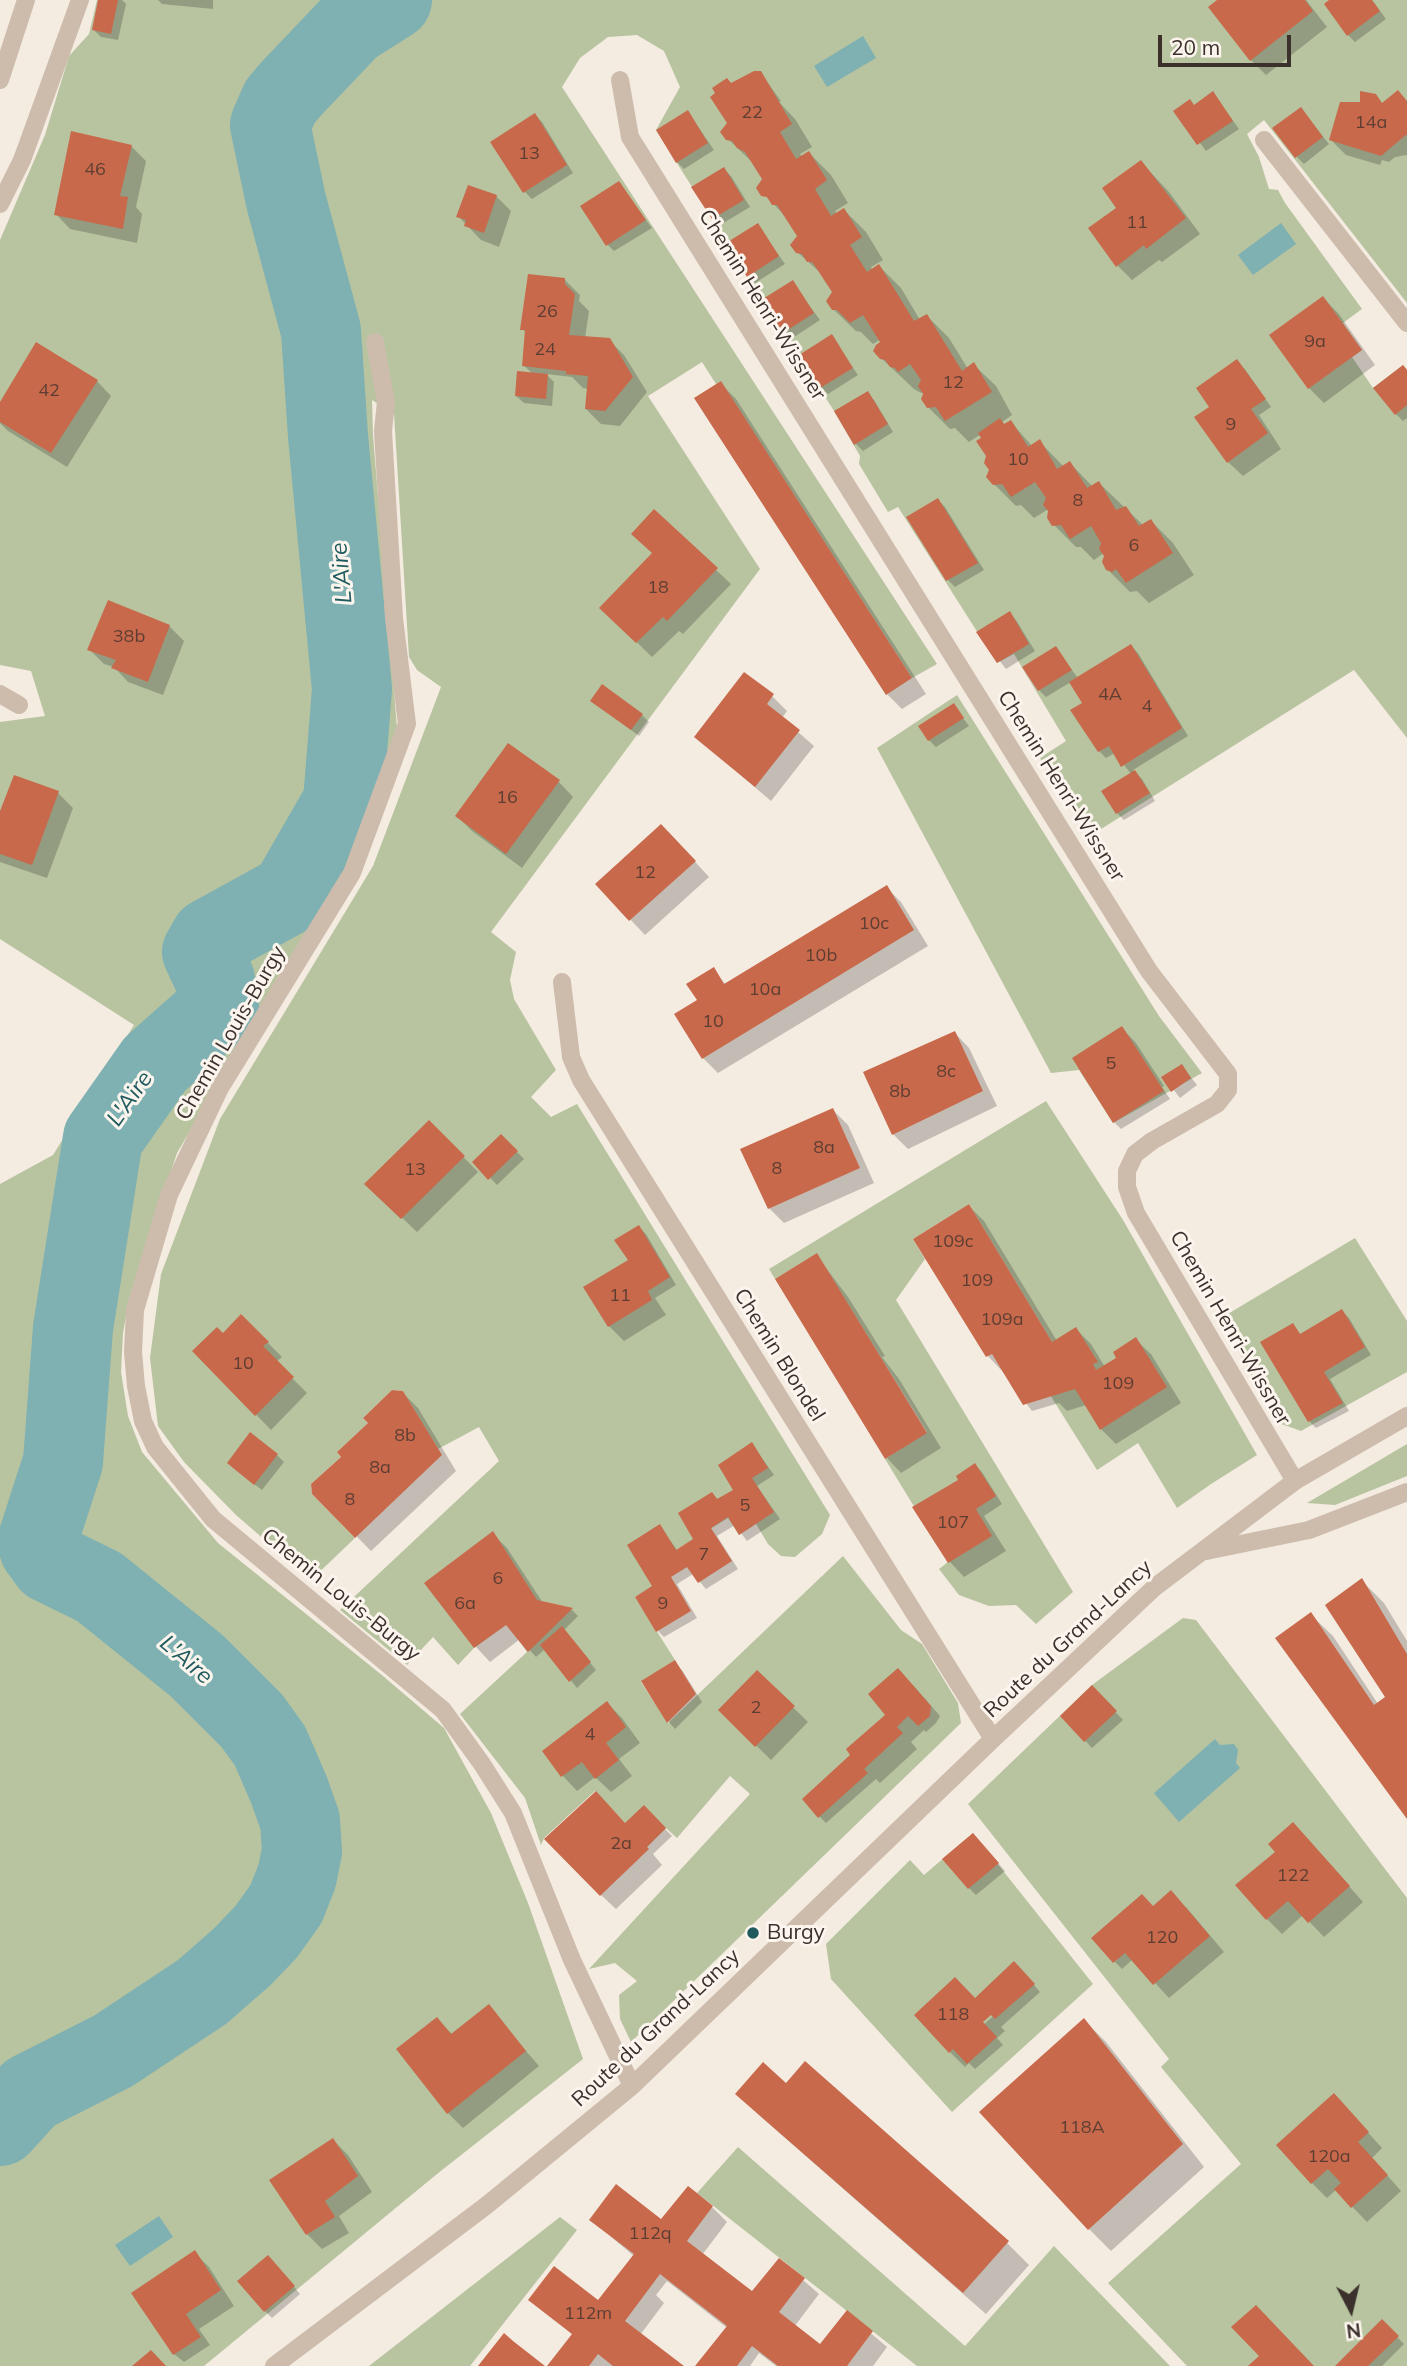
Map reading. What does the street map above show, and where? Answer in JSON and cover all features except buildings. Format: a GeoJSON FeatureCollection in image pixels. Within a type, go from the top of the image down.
{"type":"FeatureCollection","features":[{"type":"Feature","properties":{"kind":"street"},"geometry":{"type":"LineString","coordinates":[[0,80],[26,0]]}},
{"type":"Feature","properties":{"kind":"street"},"geometry":{"type":"LineString","coordinates":[[0,204],[22,160],[80,0]]}},
{"type":"Feature","properties":{"kind":"street","name":"Chemin Henri-Wissner"},"geometry":{"type":"LineString","coordinates":[[620,80],[631,136],[1149,971],[1228,1074],[1228,1090],[1217,1104],[1135,1154],[1127,1171],[1127,1187],[1136,1213],[1295,1481]]}},
{"type":"Feature","properties":{"kind":"street"},"geometry":{"type":"LineString","coordinates":[[1264,140],[1407,323]]}},
{"type":"Feature","properties":{"kind":"street","name":"Chemin Louis-Burgy"},"geometry":{"type":"LineString","coordinates":[[375,342],[386,402],[383,431],[394,618],[407,724],[352,873],[220,1088],[169,1195],[135,1310],[133,1352],[136,1386],[143,1421],[155,1447],[213,1519],[443,1710],[482,1764],[513,1812],[572,1960],[632,2086]]}},
{"type":"Feature","properties":{"kind":"street"},"geometry":{"type":"LineString","coordinates":[[0,694],[19,705]]}},
{"type":"Feature","properties":{"kind":"street","name":"Chemin Blondel"},"geometry":{"type":"LineString","coordinates":[[562,982],[571,1057],[581,1080],[993,1739]]}},
{"type":"Feature","properties":{"kind":"street","name":"Route du Grand-Lancy"},"geometry":{"type":"LineString","coordinates":[[274,2366],[487,2205],[632,2086],[993,1739],[1156,1587],[1295,1481],[1407,1416]]}},
{"type":"Feature","properties":{"kind":"street","name":"Route du Grand-Lancy"},"geometry":{"type":"LineString","coordinates":[[1199,1553],[1309,1530],[1407,1492]]}},
{"type":"Feature","properties":{"kind":"green space"},"geometry":{"type":"Polygon","coordinates":[[[97,0],[1407,0],[1407,303],[1264,120],[1247,134],[1259,157],[1269,189],[1278,190],[1362,309],[1343,323],[1362,350],[1352,357],[1373,388],[1403,365],[1407,370],[1407,738],[1354,670],[1090,836],[1040,758],[1066,741],[1014,654],[997,663],[898,507],[888,512],[859,464],[860,456],[834,411],[656,130],[680,87],[664,51],[637,35],[608,37],[580,58],[562,87],[937,664],[912,678],[721,382],[716,384],[702,362],[648,396],[760,569],[491,932],[516,952],[510,980],[514,999],[556,1070],[531,1097],[551,1117],[577,1104],[830,1515],[822,1534],[795,1557],[781,1556],[768,1544],[756,1524],[739,1535],[728,1518],[676,1550],[687,1567],[635,1597],[675,1660],[641,1682],[668,1723],[843,1556],[901,1630],[922,1644],[958,1703],[961,1723],[631,2042],[620,2019],[619,1995],[637,1981],[615,1963],[589,1969],[750,1794],[730,1776],[677,1838],[666,1828],[647,1847],[595,1791],[544,1838],[541,1845],[525,1798],[460,1714],[527,1652],[507,1624],[474,1648],[458,1665],[433,1637],[407,1665],[340,1610],[499,1461],[479,1427],[438,1449],[403,1391],[392,1390],[363,1418],[368,1423],[337,1452],[341,1457],[311,1484],[312,1494],[355,1538],[311,1580],[236,1515],[184,1462],[158,1426],[150,1358],[161,1274],[220,1119],[373,866],[441,687],[417,670],[409,657],[394,414],[372,400],[397,728],[342,874],[177,1153],[129,1299],[123,1333],[121,1372],[128,1416],[142,1452],[218,1543],[444,1728],[491,1813],[528,1903],[583,2059],[437,2174],[204,2366],[0,2366],[0,1184],[53,1155],[134,1025],[0,939],[0,722],[45,716],[31,671],[0,665],[0,240],[45,135],[69,56],[89,34],[97,0]]]}},
{"type":"Feature","properties":{"kind":"green space"},"geometry":{"type":"Polygon","coordinates":[[[957,695],[1159,1016],[1202,1073],[1113,1123],[1079,1070],[1051,1073],[877,748],[957,695]]]}},
{"type":"Feature","properties":{"kind":"green space"},"geometry":{"type":"Polygon","coordinates":[[[1046,1101],[1123,1220],[1257,1455],[1177,1508],[1138,1443],[1097,1470],[1027,1358],[1052,1342],[969,1204],[913,1239],[925,1259],[896,1300],[1073,1592],[1036,1624],[1016,1605],[989,1606],[959,1595],[939,1569],[948,1562],[885,1459],[927,1432],[817,1254],[775,1279],[769,1269],[1046,1101]]]}},
{"type":"Feature","properties":{"kind":"green space"},"geometry":{"type":"Polygon","coordinates":[[[1355,1238],[1407,1321],[1407,1372],[1301,1431],[1276,1422],[1221,1318],[1355,1238]]]}},
{"type":"Feature","properties":{"kind":"green space"},"geometry":{"type":"Polygon","coordinates":[[[1407,1444],[1407,1476],[1335,1505],[1307,1503],[1407,1444]]]}},
{"type":"Feature","properties":{"kind":"green space"},"geometry":{"type":"Polygon","coordinates":[[[1183,1618],[1196,1620],[1407,1898],[1407,2366],[1187,2366],[1108,2283],[1241,2164],[1161,2067],[1169,2059],[968,1804],[1092,1685],[1183,1618]]]}},
{"type":"Feature","properties":{"kind":"green space"},"geometry":{"type":"Polygon","coordinates":[[[973,1833],[1093,1984],[952,2112],[831,1979],[826,1944],[910,1860],[924,1875],[973,1833]]]}},
{"type":"Feature","properties":{"kind":"green space"},"geometry":{"type":"Polygon","coordinates":[[[738,2147],[965,2346],[1054,2246],[1170,2366],[917,2366],[697,2193],[738,2147]]]}},
{"type":"Feature","properties":{"kind":"green space"},"geometry":{"type":"Polygon","coordinates":[[[560,2217],[577,2230],[470,2366],[369,2366],[560,2217]]]}},
{"type":"Feature","properties":{"kind":"water"},"geometry":{"type":"Polygon","coordinates":[[[863,36],[876,58],[827,87],[814,66],[863,36]]]}},
{"type":"Feature","properties":{"kind":"water"},"geometry":{"type":"Polygon","coordinates":[[[1281,223],[1296,244],[1253,275],[1238,255],[1281,223]]]}},
{"type":"Feature","properties":{"kind":"water"},"geometry":{"type":"Polygon","coordinates":[[[1215,1739],[1220,1745],[1234,1744],[1238,1750],[1236,1763],[1240,1768],[1179,1822],[1154,1793],[1215,1739]]]}},
{"type":"Feature","properties":{"kind":"water"},"geometry":{"type":"Polygon","coordinates":[[[159,2216],[173,2237],[130,2266],[115,2245],[159,2216]]]}},
{"type":"Feature","properties":{"kind":"waterway","name":"L'Aire"},"geometry":{"type":"LineString","coordinates":[[0,2126],[30,2093],[113,2051],[202,1992],[242,1957],[266,1932],[286,1904],[297,1876],[302,1851],[300,1821],[289,1790],[270,1746],[252,1721],[197,1666],[99,1587],[50,1563],[39,1548],[39,1536],[63,1462],[73,1328],[103,1138],[155,1064],[219,1007],[215,980],[202,952],[210,938],[290,894],[343,802],[352,689],[321,331],[286,201],[270,125],[280,102],[351,26],[392,0]]}},
{"type":"Feature","properties":{"kind":"place","name":"Burgy"},"geometry":{"type":"Point","coordinates":[753,1933]}}]}
